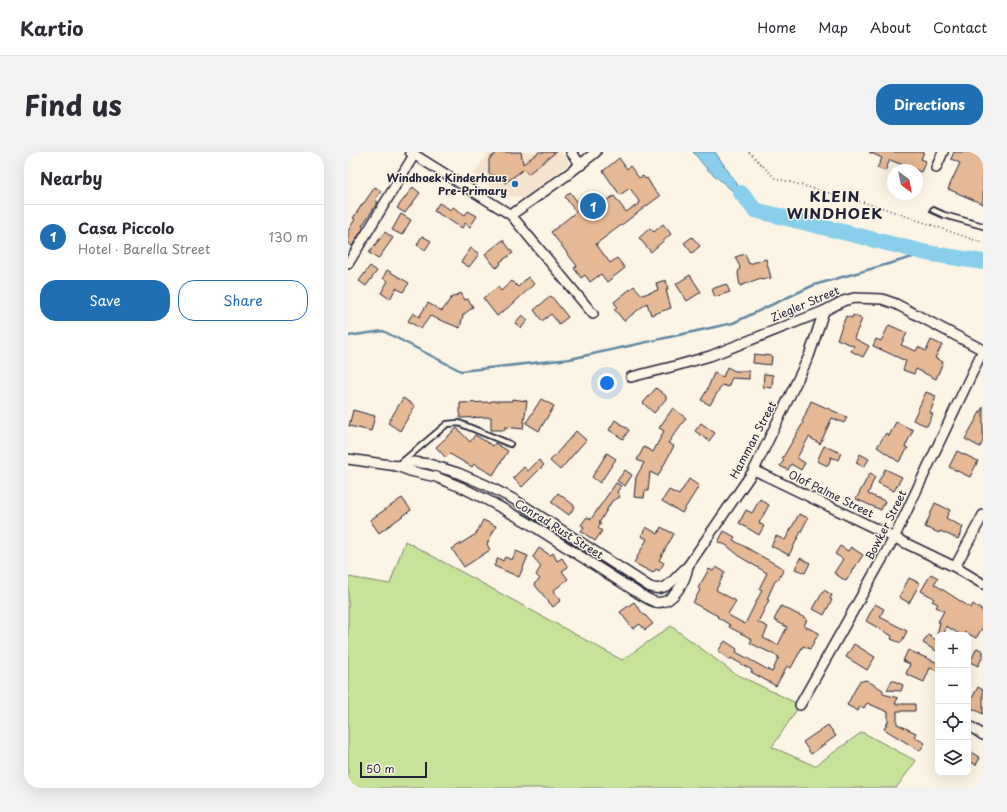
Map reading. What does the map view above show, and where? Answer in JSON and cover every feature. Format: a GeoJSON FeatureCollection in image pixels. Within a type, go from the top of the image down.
{"type":"FeatureCollection","features":[{"type":"Feature","properties":{"kind":"street"},"geometry":{"type":"LineString","coordinates":[[571,152],[581,165]]}},
{"type":"Feature","properties":{"kind":"street"},"geometry":{"type":"LineString","coordinates":[[511,215],[581,165],[596,152]]}},
{"type":"Feature","properties":{"kind":"street"},"geometry":{"type":"LineString","coordinates":[[936,168],[943,152]]}},
{"type":"Feature","properties":{"kind":"street"},"geometry":{"type":"LineString","coordinates":[[348,264],[412,153],[511,215],[593,314]]}},
{"type":"Feature","properties":{"kind":"street","name":"Ziegler Street"},"geometry":{"type":"LineString","coordinates":[[631,377],[710,356],[824,311],[843,301],[854,298],[882,298],[983,350]]}},
{"type":"Feature","properties":{"kind":"street","name":"Hamman Street"},"geometry":{"type":"LineString","coordinates":[[667,586],[688,566],[754,470],[809,356],[824,311]]}},
{"type":"Feature","properties":{"kind":"street","name":"Bowker Street"},"geometry":{"type":"LineString","coordinates":[[800,704],[894,538],[983,350]]}},
{"type":"Feature","properties":{"kind":"street","name":"Conrad Rust Street"},"geometry":{"type":"LineString","coordinates":[[348,459],[397,466],[410,471],[436,477],[463,488],[527,522],[638,593],[655,602],[662,602],[674,595],[687,574],[688,566]]}},
{"type":"Feature","properties":{"kind":"street","name":"Conrad Rust Street"},"geometry":{"type":"LineString","coordinates":[[397,466],[413,462],[429,464],[458,473],[486,485],[515,500],[650,587],[656,589],[667,586]]}},
{"type":"Feature","properties":{"kind":"street","name":"Olof Palme Street"},"geometry":{"type":"LineString","coordinates":[[754,470],[956,568],[983,584]]}},
{"type":"Feature","properties":{"kind":"street"},"geometry":{"type":"LineString","coordinates":[[956,568],[983,515]]}},
{"type":"Feature","properties":{"kind":"street"},"geometry":{"type":"LineString","coordinates":[[971,727],[983,735]]}},
{"type":"Feature","properties":{"kind":"lane"},"geometry":{"type":"LineString","coordinates":[[934,210],[944,215],[983,226]]}},
{"type":"Feature","properties":{"kind":"lane"},"geometry":{"type":"LineString","coordinates":[[397,466],[448,424],[459,424],[510,444]]}},
{"type":"Feature","properties":{"kind":"path"},"geometry":{"type":"LineString","coordinates":[[749,152],[775,178],[880,207],[983,243]]}},
{"type":"Feature","properties":{"kind":"shaded area","name":"Windhoek Kinderhaus Pre-Primary"},"geometry":{"type":"Polygon","coordinates":[[[489,152],[561,152],[570,163],[525,198],[501,195],[473,174],[489,152]]]}},
{"type":"Feature","properties":{"kind":"green space"},"geometry":{"type":"Polygon","coordinates":[[[405,541],[622,660],[671,626],[734,673],[800,705],[772,747],[815,766],[862,732],[916,761],[896,788],[348,788],[348,577],[390,584],[405,541]]]}},
{"type":"Feature","properties":{"kind":"water"},"geometry":{"type":"Polygon","coordinates":[[[693,152],[715,152],[755,210],[707,169],[693,152]]]}},
{"type":"Feature","properties":{"kind":"building"},"geometry":{"type":"Polygon","coordinates":[[[498,152],[521,152],[523,164],[539,152],[556,152],[528,174],[524,169],[505,183],[500,177],[489,174],[489,159],[498,152]]]}},
{"type":"Feature","properties":{"kind":"building"},"geometry":{"type":"Polygon","coordinates":[[[869,152],[924,152],[921,159],[926,161],[923,168],[923,164],[900,164],[890,160],[885,171],[877,168],[882,158],[869,152]]]}},
{"type":"Feature","properties":{"kind":"building"},"geometry":{"type":"Polygon","coordinates":[[[954,152],[982,152],[979,158],[983,160],[983,204],[948,189],[960,163],[951,159],[954,152]]]}},
{"type":"Feature","properties":{"kind":"building"},"geometry":{"type":"Polygon","coordinates":[[[619,158],[627,169],[630,166],[639,178],[643,176],[645,179],[647,178],[656,193],[657,192],[660,196],[596,244],[610,263],[617,258],[625,268],[607,282],[601,274],[590,282],[585,275],[581,278],[574,268],[577,266],[551,232],[576,212],[565,197],[570,192],[585,212],[604,199],[605,201],[614,196],[626,212],[640,203],[630,188],[620,195],[603,171],[619,158]]]}},
{"type":"Feature","properties":{"kind":"building"},"geometry":{"type":"Polygon","coordinates":[[[375,187],[381,191],[375,200],[378,202],[362,226],[364,227],[352,246],[348,244],[348,231],[355,219],[353,218],[375,187]]]}},
{"type":"Feature","properties":{"kind":"building"},"geometry":{"type":"Polygon","coordinates":[[[413,187],[420,193],[405,213],[397,208],[413,187]]]}},
{"type":"Feature","properties":{"kind":"building"},"geometry":{"type":"Polygon","coordinates":[[[439,203],[451,210],[453,207],[465,215],[468,211],[477,216],[470,227],[465,223],[462,228],[434,211],[439,203]]]}},
{"type":"Feature","properties":{"kind":"building"},"geometry":{"type":"Polygon","coordinates":[[[401,214],[411,220],[402,235],[392,230],[401,214]]]}},
{"type":"Feature","properties":{"kind":"building"},"geometry":{"type":"Polygon","coordinates":[[[663,224],[671,234],[651,252],[639,238],[650,228],[654,232],[663,224]]]}},
{"type":"Feature","properties":{"kind":"building"},"geometry":{"type":"Polygon","coordinates":[[[385,232],[393,238],[378,259],[369,253],[385,232]]]}},
{"type":"Feature","properties":{"kind":"building"},"geometry":{"type":"Polygon","coordinates":[[[422,236],[431,241],[425,250],[417,245],[422,236]]]}},
{"type":"Feature","properties":{"kind":"building"},"geometry":{"type":"Polygon","coordinates":[[[692,237],[700,246],[692,253],[684,243],[692,237]]]}},
{"type":"Feature","properties":{"kind":"building"},"geometry":{"type":"Polygon","coordinates":[[[503,240],[513,253],[500,262],[501,264],[496,268],[485,254],[503,240]]]}},
{"type":"Feature","properties":{"kind":"building"},"geometry":{"type":"Polygon","coordinates":[[[471,248],[479,254],[469,267],[461,262],[471,248]]]}},
{"type":"Feature","properties":{"kind":"building"},"geometry":{"type":"Polygon","coordinates":[[[745,254],[749,264],[766,259],[771,278],[761,280],[761,278],[740,286],[738,273],[740,267],[735,257],[745,254]]]}},
{"type":"Feature","properties":{"kind":"building"},"geometry":{"type":"Polygon","coordinates":[[[370,266],[377,271],[366,286],[359,281],[370,266]]]}},
{"type":"Feature","properties":{"kind":"building"},"geometry":{"type":"Polygon","coordinates":[[[387,270],[409,283],[403,292],[396,288],[390,299],[381,293],[388,281],[383,278],[387,270]]]}},
{"type":"Feature","properties":{"kind":"building"},"geometry":{"type":"Polygon","coordinates":[[[690,275],[701,292],[687,301],[676,284],[690,275]]]}},
{"type":"Feature","properties":{"kind":"building"},"geometry":{"type":"Polygon","coordinates":[[[528,277],[534,284],[514,303],[497,316],[483,298],[498,287],[501,291],[512,281],[518,287],[528,277]]]}},
{"type":"Feature","properties":{"kind":"building"},"geometry":{"type":"Polygon","coordinates":[[[666,280],[668,290],[666,290],[671,308],[651,315],[647,303],[624,321],[614,309],[617,307],[614,302],[634,286],[642,295],[658,290],[656,283],[666,280]]]}},
{"type":"Feature","properties":{"kind":"building"},"geometry":{"type":"Polygon","coordinates":[[[726,284],[730,292],[715,297],[712,289],[726,284]]]}},
{"type":"Feature","properties":{"kind":"building"},"geometry":{"type":"Polygon","coordinates":[[[461,293],[465,300],[468,299],[473,307],[463,315],[460,328],[430,316],[421,329],[408,321],[413,313],[419,317],[428,303],[442,311],[451,298],[461,293]]]}},
{"type":"Feature","properties":{"kind":"building"},"geometry":{"type":"Polygon","coordinates":[[[551,296],[568,317],[559,324],[551,314],[542,321],[534,310],[551,296]]]}},
{"type":"Feature","properties":{"kind":"building"},"geometry":{"type":"Polygon","coordinates":[[[522,315],[528,320],[521,328],[515,323],[522,315]]]}},
{"type":"Feature","properties":{"kind":"building"},"geometry":{"type":"Polygon","coordinates":[[[853,315],[862,319],[854,338],[869,346],[863,357],[851,351],[854,346],[837,339],[846,316],[852,318],[853,315]]]}},
{"type":"Feature","properties":{"kind":"building"},"geometry":{"type":"Polygon","coordinates":[[[889,325],[907,333],[901,345],[916,351],[918,347],[926,351],[931,340],[942,345],[935,358],[943,362],[936,379],[916,369],[914,374],[903,370],[906,361],[873,346],[876,339],[881,341],[889,325]]]}},
{"type":"Feature","properties":{"kind":"building"},"geometry":{"type":"Polygon","coordinates":[[[754,354],[772,356],[771,365],[753,363],[754,354]]]}},
{"type":"Feature","properties":{"kind":"building"},"geometry":{"type":"Polygon","coordinates":[[[727,367],[735,371],[749,371],[749,379],[732,378],[728,387],[722,385],[710,405],[701,400],[714,373],[723,377],[727,367]]]}},
{"type":"Feature","properties":{"kind":"building"},"geometry":{"type":"Polygon","coordinates":[[[764,374],[773,375],[772,388],[763,387],[764,374]]]}},
{"type":"Feature","properties":{"kind":"building"},"geometry":{"type":"Polygon","coordinates":[[[656,388],[666,396],[666,399],[654,413],[643,403],[656,388]]]}},
{"type":"Feature","properties":{"kind":"building"},"geometry":{"type":"Polygon","coordinates":[[[926,392],[936,396],[930,413],[933,414],[927,426],[913,420],[926,392]]]}},
{"type":"Feature","properties":{"kind":"building"},"geometry":{"type":"Polygon","coordinates":[[[403,398],[415,406],[400,431],[388,423],[403,398]]]}},
{"type":"Feature","properties":{"kind":"building"},"geometry":{"type":"Polygon","coordinates":[[[512,399],[527,401],[523,429],[505,427],[505,430],[491,430],[491,417],[460,418],[460,403],[512,401],[512,399]]]}},
{"type":"Feature","properties":{"kind":"building"},"geometry":{"type":"Polygon","coordinates":[[[541,399],[554,406],[539,431],[526,423],[541,399]]]}},
{"type":"Feature","properties":{"kind":"building"},"geometry":{"type":"Polygon","coordinates":[[[811,401],[847,417],[844,423],[832,418],[820,444],[809,437],[797,458],[805,463],[801,470],[791,464],[788,470],[780,466],[784,460],[782,459],[803,423],[802,422],[811,401]]]}},
{"type":"Feature","properties":{"kind":"building"},"geometry":{"type":"Polygon","coordinates":[[[983,407],[983,441],[980,447],[965,439],[983,407]]]}},
{"type":"Feature","properties":{"kind":"building"},"geometry":{"type":"Polygon","coordinates":[[[673,408],[686,418],[668,443],[674,446],[658,476],[650,472],[648,491],[645,491],[644,498],[634,497],[636,477],[644,463],[637,460],[644,447],[653,452],[664,431],[659,428],[673,408]]]}},
{"type":"Feature","properties":{"kind":"building"},"geometry":{"type":"Polygon","coordinates":[[[353,410],[375,416],[371,431],[349,426],[353,410]]]}},
{"type":"Feature","properties":{"kind":"building"},"geometry":{"type":"Polygon","coordinates":[[[615,420],[629,430],[623,439],[609,430],[615,420]]]}},
{"type":"Feature","properties":{"kind":"building"},"geometry":{"type":"Polygon","coordinates":[[[896,422],[913,430],[905,447],[908,448],[899,462],[877,447],[886,433],[889,436],[896,422]]]}},
{"type":"Feature","properties":{"kind":"building"},"geometry":{"type":"Polygon","coordinates":[[[701,423],[715,433],[709,441],[695,431],[701,423]]]}},
{"type":"Feature","properties":{"kind":"building"},"geometry":{"type":"Polygon","coordinates":[[[457,428],[470,442],[475,435],[493,446],[495,443],[508,451],[493,475],[474,464],[472,467],[450,454],[446,458],[436,447],[457,428]]]}},
{"type":"Feature","properties":{"kind":"building"},"geometry":{"type":"Polygon","coordinates":[[[576,431],[586,440],[560,470],[550,461],[576,431]]]}},
{"type":"Feature","properties":{"kind":"building"},"geometry":{"type":"Polygon","coordinates":[[[824,446],[841,453],[838,460],[831,457],[828,466],[817,461],[824,446]]]}},
{"type":"Feature","properties":{"kind":"building"},"geometry":{"type":"Polygon","coordinates":[[[957,451],[978,461],[970,477],[949,467],[957,451]]]}},
{"type":"Feature","properties":{"kind":"building"},"geometry":{"type":"Polygon","coordinates":[[[607,453],[616,459],[600,483],[592,477],[607,453]]]}},
{"type":"Feature","properties":{"kind":"building"},"geometry":{"type":"Polygon","coordinates":[[[860,454],[869,459],[864,467],[856,463],[860,454]]]}},
{"type":"Feature","properties":{"kind":"building"},"geometry":{"type":"Polygon","coordinates":[[[539,460],[544,465],[522,487],[513,478],[524,467],[528,471],[539,460]]]}},
{"type":"Feature","properties":{"kind":"building"},"geometry":{"type":"Polygon","coordinates":[[[885,469],[902,477],[894,491],[878,483],[885,469]]]}},
{"type":"Feature","properties":{"kind":"building"},"geometry":{"type":"Polygon","coordinates":[[[625,470],[632,475],[625,486],[617,481],[625,470]]]}},
{"type":"Feature","properties":{"kind":"building"},"geometry":{"type":"Polygon","coordinates":[[[870,473],[875,476],[868,494],[885,501],[881,510],[856,499],[870,473]]]}},
{"type":"Feature","properties":{"kind":"building"},"geometry":{"type":"Polygon","coordinates":[[[689,479],[699,486],[682,513],[662,501],[669,490],[679,495],[689,479]]]}},
{"type":"Feature","properties":{"kind":"building"},"geometry":{"type":"Polygon","coordinates":[[[616,483],[621,486],[617,492],[620,497],[612,501],[599,523],[601,524],[598,528],[602,531],[595,541],[581,531],[584,527],[581,525],[587,517],[591,519],[616,483]]]}},
{"type":"Feature","properties":{"kind":"building"},"geometry":{"type":"Polygon","coordinates":[[[558,493],[575,506],[569,515],[551,502],[558,493]]]}},
{"type":"Feature","properties":{"kind":"building"},"geometry":{"type":"Polygon","coordinates":[[[402,498],[411,510],[379,533],[370,520],[402,498]]]}},
{"type":"Feature","properties":{"kind":"building"},"geometry":{"type":"Polygon","coordinates":[[[760,499],[769,505],[759,523],[764,526],[759,535],[739,523],[746,510],[752,513],[760,499]]]}},
{"type":"Feature","properties":{"kind":"building"},"geometry":{"type":"Polygon","coordinates":[[[935,503],[950,510],[946,518],[963,527],[958,539],[940,531],[939,533],[925,527],[935,503]]]}},
{"type":"Feature","properties":{"kind":"building"},"geometry":{"type":"Polygon","coordinates":[[[799,514],[808,518],[789,555],[771,546],[776,536],[785,540],[799,514]]]}},
{"type":"Feature","properties":{"kind":"building"},"geometry":{"type":"Polygon","coordinates":[[[483,520],[496,526],[487,544],[490,550],[464,567],[452,549],[476,534],[483,520]]]}},
{"type":"Feature","properties":{"kind":"building"},"geometry":{"type":"Polygon","coordinates":[[[646,527],[658,534],[661,527],[674,534],[659,560],[664,563],[659,571],[656,569],[653,573],[634,563],[647,539],[641,536],[646,527]]]}},
{"type":"Feature","properties":{"kind":"building"},"geometry":{"type":"Polygon","coordinates":[[[724,531],[735,537],[733,540],[784,569],[778,580],[776,579],[767,599],[769,600],[758,622],[768,627],[763,638],[778,645],[787,627],[774,620],[781,606],[807,619],[804,626],[819,633],[810,649],[803,646],[791,668],[787,666],[776,686],[751,672],[752,670],[731,658],[730,660],[718,651],[725,641],[737,649],[736,652],[772,672],[779,657],[750,643],[752,639],[729,627],[730,625],[717,617],[718,616],[693,603],[700,590],[698,588],[709,569],[713,571],[716,567],[725,572],[716,590],[736,601],[728,614],[745,624],[762,590],[759,589],[767,573],[742,558],[726,545],[718,542],[724,531]]]}},
{"type":"Feature","properties":{"kind":"building"},"geometry":{"type":"Polygon","coordinates":[[[840,546],[848,551],[851,547],[863,555],[846,581],[834,573],[843,559],[835,554],[840,546]]]}},
{"type":"Feature","properties":{"kind":"building"},"geometry":{"type":"Polygon","coordinates":[[[539,548],[550,555],[553,553],[557,561],[562,558],[568,567],[562,571],[568,579],[553,591],[561,600],[553,607],[534,584],[540,579],[536,575],[541,566],[533,557],[539,548]]]}},
{"type":"Feature","properties":{"kind":"building"},"geometry":{"type":"Polygon","coordinates":[[[516,551],[528,556],[519,577],[494,566],[498,558],[503,561],[505,557],[512,560],[516,551]]]}},
{"type":"Feature","properties":{"kind":"building"},"geometry":{"type":"Polygon","coordinates":[[[800,558],[810,563],[805,573],[795,569],[800,558]]]}},
{"type":"Feature","properties":{"kind":"building"},"geometry":{"type":"Polygon","coordinates":[[[931,574],[938,578],[934,584],[971,608],[973,604],[983,611],[983,627],[976,638],[971,635],[971,632],[956,632],[946,626],[945,632],[938,632],[940,622],[938,622],[944,611],[936,607],[938,604],[932,601],[934,598],[921,591],[931,574]]]}},
{"type":"Feature","properties":{"kind":"building"},"geometry":{"type":"Polygon","coordinates":[[[909,578],[920,583],[909,603],[899,597],[909,578]]]}},
{"type":"Feature","properties":{"kind":"building"},"geometry":{"type":"Polygon","coordinates":[[[824,590],[832,595],[830,599],[832,600],[824,615],[813,609],[824,590]]]}},
{"type":"Feature","properties":{"kind":"building"},"geometry":{"type":"Polygon","coordinates":[[[634,602],[653,624],[645,630],[640,624],[633,629],[620,612],[634,602]]]}},
{"type":"Feature","properties":{"kind":"building"},"geometry":{"type":"Polygon","coordinates":[[[875,604],[884,609],[880,617],[907,631],[901,643],[891,639],[892,636],[866,621],[875,604]]]}},
{"type":"Feature","properties":{"kind":"building"},"geometry":{"type":"Polygon","coordinates":[[[928,635],[935,639],[935,650],[923,643],[928,635]]]}},
{"type":"Feature","properties":{"kind":"building"},"geometry":{"type":"Polygon","coordinates":[[[854,644],[875,657],[867,670],[846,657],[854,644]]]}},
{"type":"Feature","properties":{"kind":"building"},"geometry":{"type":"Polygon","coordinates":[[[977,648],[983,651],[983,656],[978,666],[971,662],[977,648]]]}},
{"type":"Feature","properties":{"kind":"building"},"geometry":{"type":"Polygon","coordinates":[[[908,650],[935,662],[935,670],[930,668],[924,682],[906,674],[910,664],[903,661],[908,650]]]}},
{"type":"Feature","properties":{"kind":"building"},"geometry":{"type":"Polygon","coordinates":[[[866,680],[883,690],[883,694],[898,698],[895,704],[915,704],[915,711],[897,711],[897,724],[916,733],[914,737],[925,743],[920,751],[884,729],[888,722],[888,712],[867,703],[864,708],[860,706],[858,711],[847,705],[859,682],[866,680]]]}},
{"type":"Feature","properties":{"kind":"building"},"geometry":{"type":"Polygon","coordinates":[[[892,680],[903,685],[901,691],[887,690],[892,680]]]}},
{"type":"Feature","properties":{"kind":"building"},"geometry":{"type":"Polygon","coordinates":[[[978,687],[983,690],[983,714],[971,708],[971,700],[978,687]]]}},
{"type":"Feature","properties":{"kind":"building"},"geometry":{"type":"Polygon","coordinates":[[[828,725],[836,736],[811,754],[803,742],[828,725]]]}},
{"type":"Feature","properties":{"kind":"building"},"geometry":{"type":"Polygon","coordinates":[[[971,752],[980,758],[976,765],[971,762],[971,752]]]}},
{"type":"Feature","properties":{"kind":"waterway"},"geometry":{"type":"LineString","coordinates":[[741,193],[755,210],[927,253],[983,262]]}},
{"type":"Feature","properties":{"kind":"waterway"},"geometry":{"type":"LineString","coordinates":[[348,336],[383,331],[461,371],[570,359],[733,323],[814,285],[927,253]]}},
{"type":"Feature","properties":{"kind":"place","name":"Windhoek Kinderhaus Pre-Primary"},"geometry":{"type":"Point","coordinates":[515,184]}},
{"type":"Feature","properties":{"kind":"place","name":"Casa Piccolo"},"geometry":{"type":"Point","coordinates":[593,206]}},
{"type":"Feature","properties":{"kind":"district","name":"KLEIN WINDHOEK"},"geometry":{"type":"Point","coordinates":[835,206]}}]}
